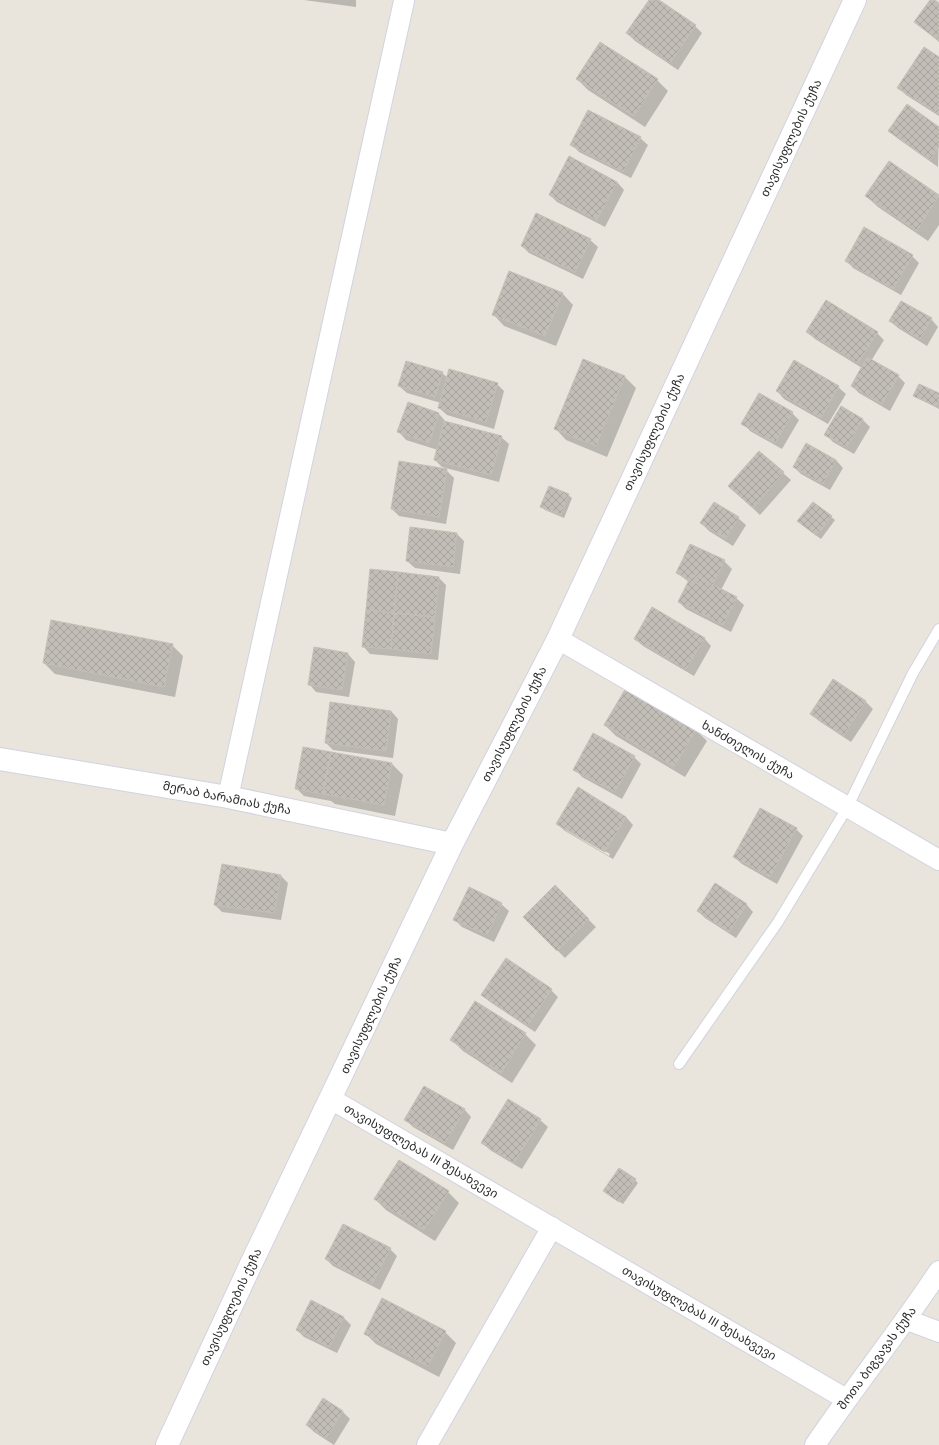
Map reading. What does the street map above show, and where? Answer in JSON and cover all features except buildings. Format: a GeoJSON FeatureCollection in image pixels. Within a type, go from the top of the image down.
{"type":"FeatureCollection","features":[{"type":"Feature","properties":{"kind":"main road","name":"თავისუფლების ქუჩა"},"geometry":{"type":"LineString","coordinates":[[167,1445],[248,1271],[452,844],[558,639],[855,0]]}},
{"type":"Feature","properties":{"kind":"main road","name":"მერაბ ბარამიას ქუჩა"},"geometry":{"type":"LineString","coordinates":[[0,759],[228,797],[452,844]]}},
{"type":"Feature","properties":{"kind":"street"},"geometry":{"type":"LineString","coordinates":[[228,797],[404,1]]}},
{"type":"Feature","properties":{"kind":"street","name":"ხანძთელის ქუჩა"},"geometry":{"type":"LineString","coordinates":[[558,639],[939,860]]}},
{"type":"Feature","properties":{"kind":"street","name":"თავისუფლებას III შესახვევი"},"geometry":{"type":"LineString","coordinates":[[331,1099],[846,1399]]}},
{"type":"Feature","properties":{"kind":"street"},"geometry":{"type":"LineString","coordinates":[[427,1445],[552,1228]]}},
{"type":"Feature","properties":{"kind":"street","name":"შოთა ბიგვავას ქუჩა"},"geometry":{"type":"LineString","coordinates":[[815,1445],[846,1399],[907,1320],[939,1271]]}},
{"type":"Feature","properties":{"kind":"street"},"geometry":{"type":"LineString","coordinates":[[907,1320],[939,1332]]}},
{"type":"Feature","properties":{"kind":"lane"},"geometry":{"type":"LineString","coordinates":[[679,1064],[778,922],[847,808],[913,673],[939,629]]}}]}
